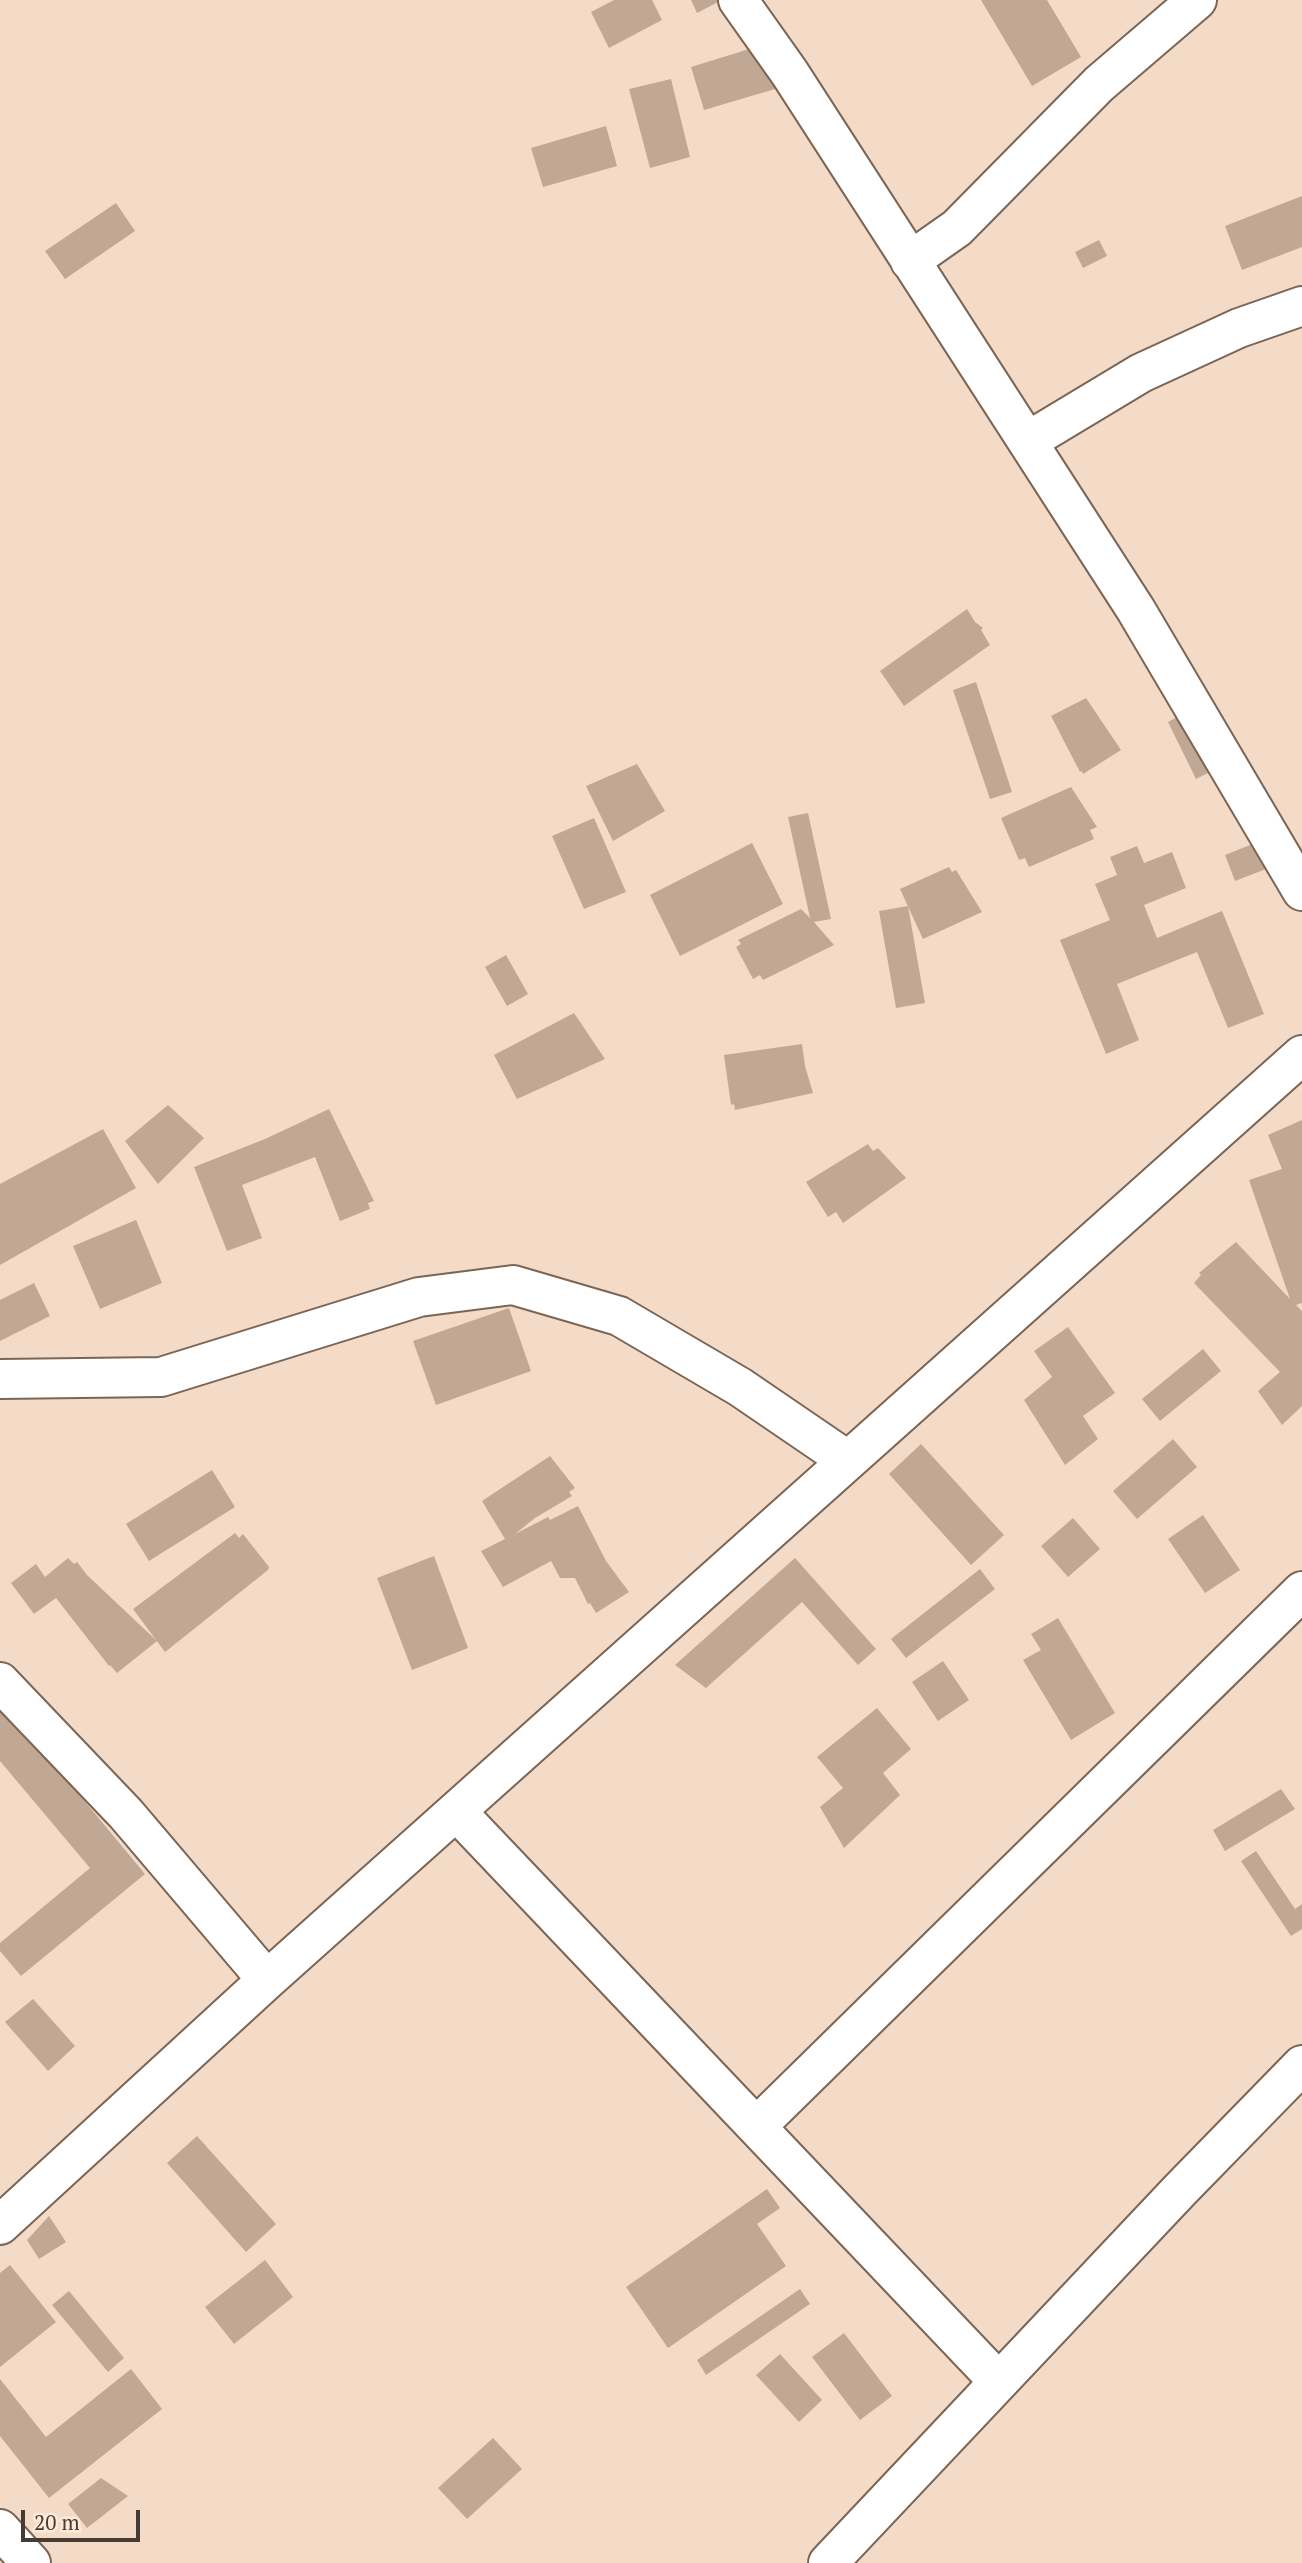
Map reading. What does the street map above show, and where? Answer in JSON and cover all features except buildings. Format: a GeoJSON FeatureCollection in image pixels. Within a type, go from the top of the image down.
{"type":"FeatureCollection","features":[{"type":"Feature","properties":{"kind":"street"},"geometry":{"type":"LineString","coordinates":[[738,0],[789,72],[1136,610],[1302,891]]}},
{"type":"Feature","properties":{"kind":"street"},"geometry":{"type":"LineString","coordinates":[[910,261],[957,228],[1099,84],[1197,0]]}},
{"type":"Feature","properties":{"kind":"street"},"geometry":{"type":"LineString","coordinates":[[1028,441],[1141,373],[1239,328],[1302,306]]}},
{"type":"Feature","properties":{"kind":"street"},"geometry":{"type":"LineString","coordinates":[[0,2225],[267,1980],[1302,1055]]}},
{"type":"Feature","properties":{"kind":"street"},"geometry":{"type":"LineString","coordinates":[[0,1379],[160,1377],[419,1297],[513,1285],[619,1316],[740,1387],[847,1460]]}},
{"type":"Feature","properties":{"kind":"street"},"geometry":{"type":"LineString","coordinates":[[757,2126],[1302,1591]]}},
{"type":"Feature","properties":{"kind":"street"},"geometry":{"type":"LineString","coordinates":[[0,1682],[126,1814],[267,1980]]}},
{"type":"Feature","properties":{"kind":"street"},"geometry":{"type":"LineString","coordinates":[[456,1811],[999,2381]]}},
{"type":"Feature","properties":{"kind":"street"},"geometry":{"type":"LineString","coordinates":[[828,2563],[1302,2065]]}},
{"type":"Feature","properties":{"kind":"street"},"geometry":{"type":"LineString","coordinates":[[0,2529],[31,2563]]}}]}
